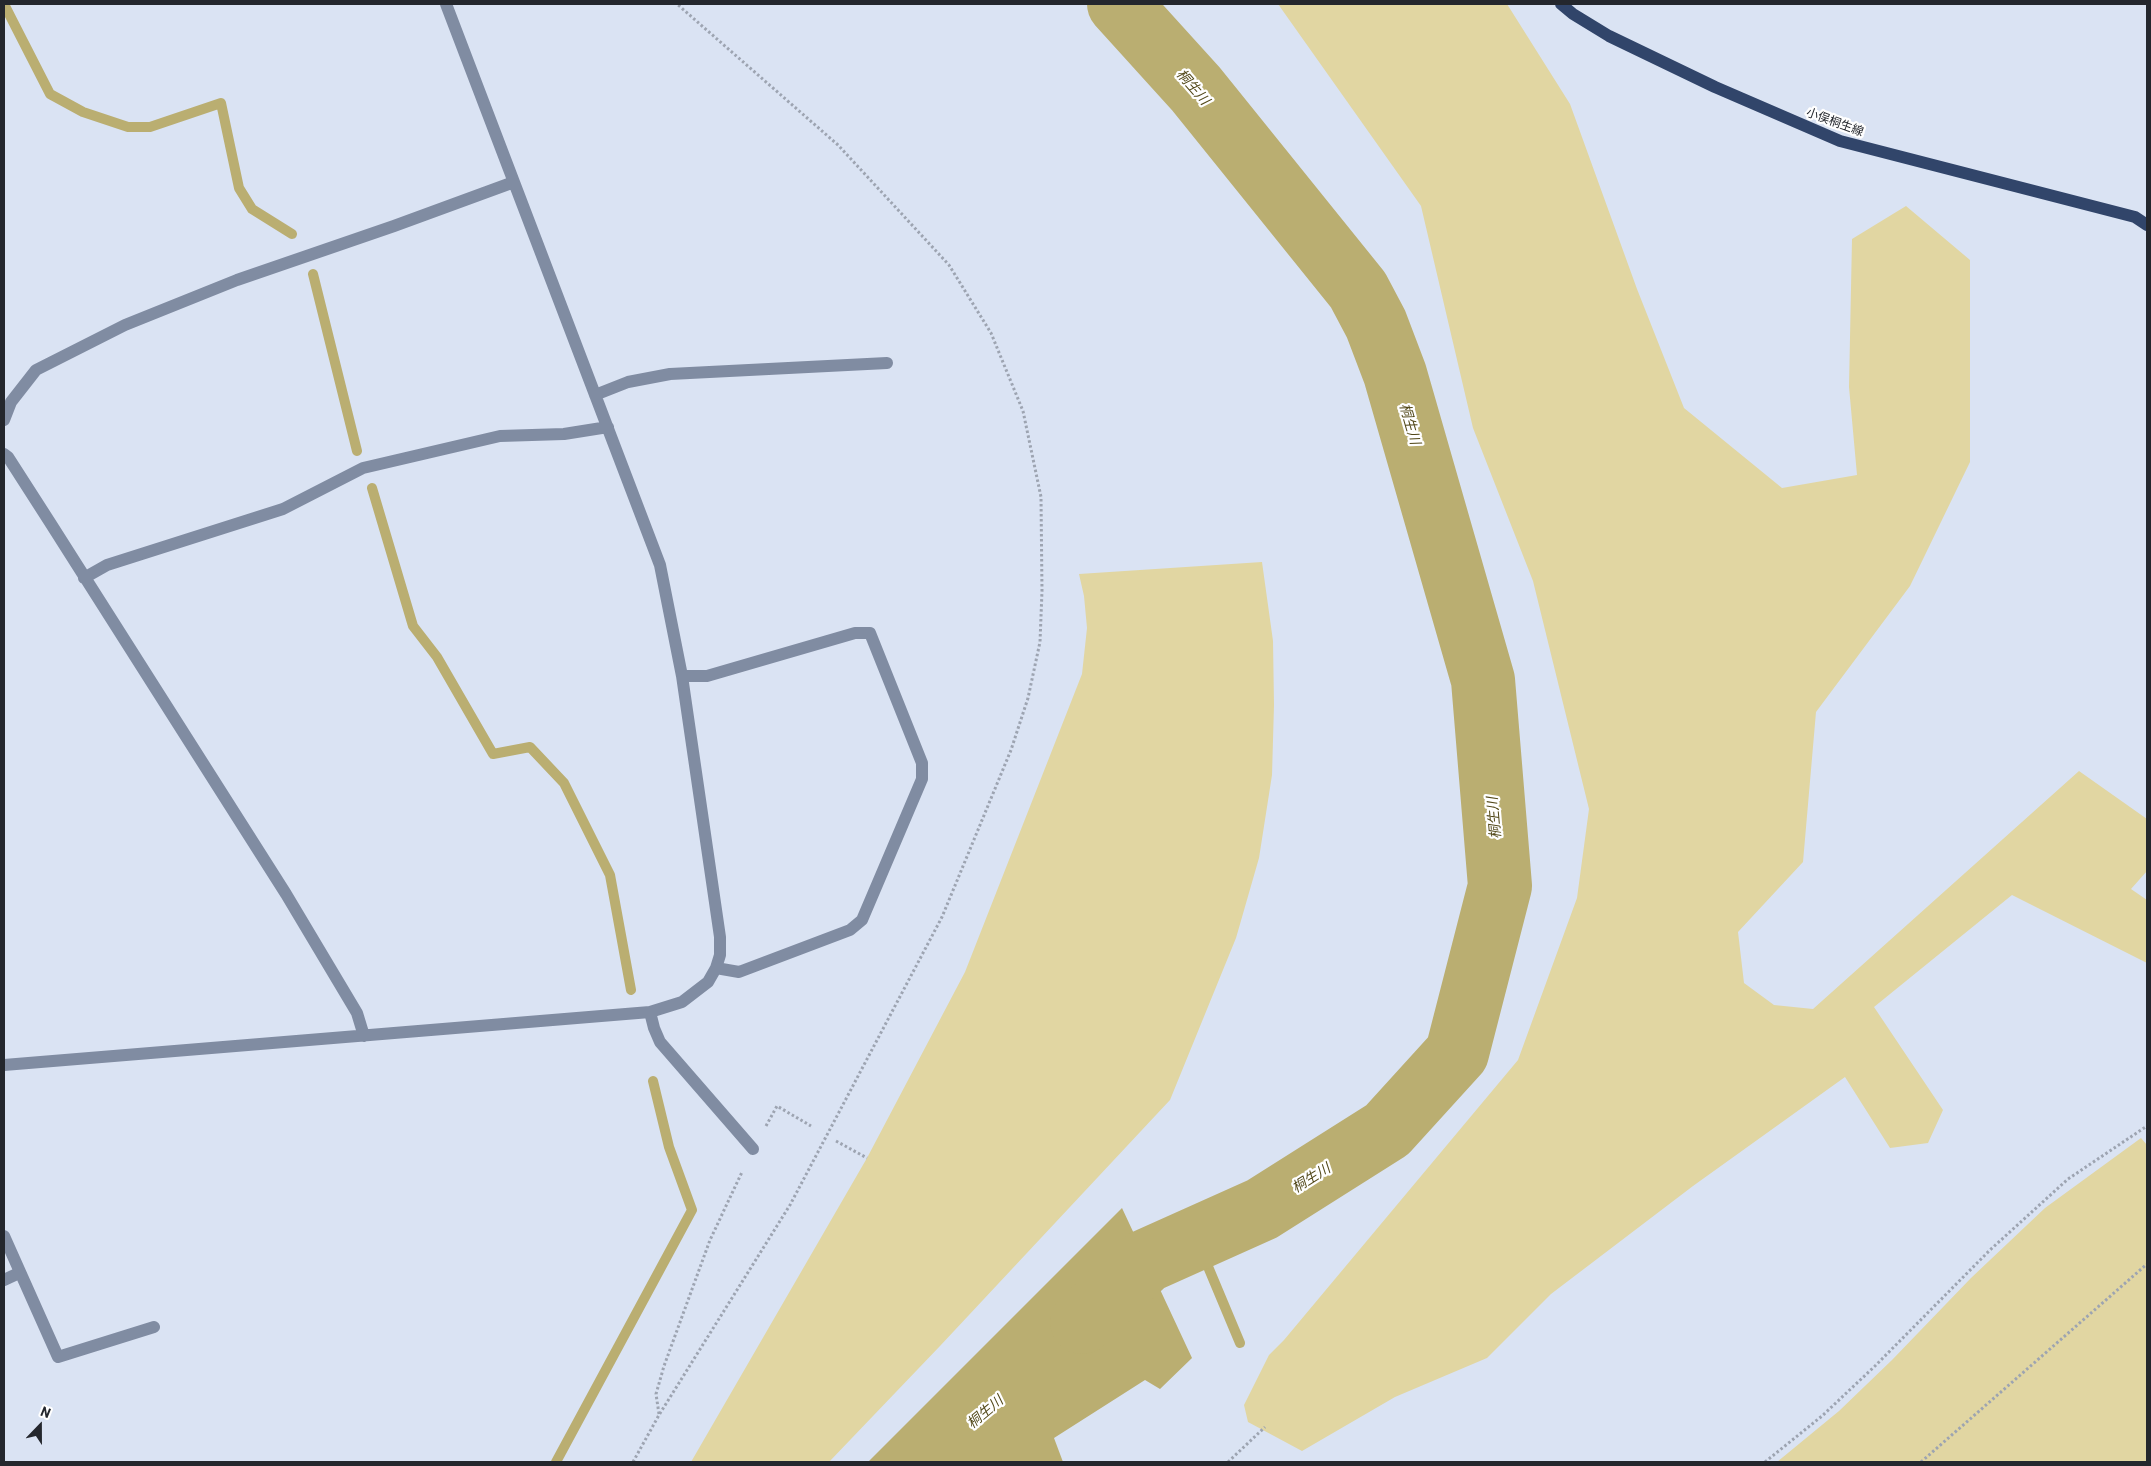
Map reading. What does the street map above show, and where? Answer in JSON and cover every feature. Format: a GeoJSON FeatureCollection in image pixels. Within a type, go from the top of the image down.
{"type":"FeatureCollection","features":[{"type":"Feature","properties":{"kind":"main road","name":"小俣桐生線"},"geometry":{"type":"LineString","coordinates":[[1561,4],[1573,14],[1608,36],[1715,87],[1840,141],[2135,217],[2147,225]]}},
{"type":"Feature","properties":{"kind":"street"},"geometry":{"type":"LineString","coordinates":[[4,1065],[650,1012],[682,1002],[708,982],[716,968],[720,955],[720,937],[682,676],[660,565],[446,4]]}},
{"type":"Feature","properties":{"kind":"street"},"geometry":{"type":"LineString","coordinates":[[4,420],[11,402],[36,370],[125,325],[237,280],[514,182]]}},
{"type":"Feature","properties":{"kind":"street"},"geometry":{"type":"LineString","coordinates":[[594,395],[628,382],[670,374],[887,363]]}},
{"type":"Feature","properties":{"kind":"street"},"geometry":{"type":"LineString","coordinates":[[84,578],[107,565],[283,509],[363,468],[500,436],[564,434],[608,428]]}},
{"type":"Feature","properties":{"kind":"street"},"geometry":{"type":"LineString","coordinates":[[4,454],[19,474],[286,894],[356,1013],[364,1036]]}},
{"type":"Feature","properties":{"kind":"street"},"geometry":{"type":"LineString","coordinates":[[682,676],[707,676],[855,633],[870,633],[922,763],[922,780],[862,920],[850,930],[739,972],[716,968]]}},
{"type":"Feature","properties":{"kind":"street"},"geometry":{"type":"LineString","coordinates":[[650,1012],[660,1042],[753,1149]]}},
{"type":"Feature","properties":{"kind":"street"},"geometry":{"type":"LineString","coordinates":[[4,1236],[58,1357],[154,1327]]}},
{"type":"Feature","properties":{"kind":"street"},"geometry":{"type":"LineString","coordinates":[[4,1280],[19,1273]]}},
{"type":"Feature","properties":{"kind":"path"},"geometry":{"type":"LineString","coordinates":[[659,1415],[656,1394],[664,1366],[710,1240],[753,1149],[777,1106],[811,1126]]}},
{"type":"Feature","properties":{"kind":"path"},"geometry":{"type":"LineString","coordinates":[[1765,1462],[1822,1416],[1875,1366],[1990,1250],[2068,1179],[2147,1126]]}},
{"type":"Feature","properties":{"kind":"path"},"geometry":{"type":"LineString","coordinates":[[836,1141],[867,1158]]}},
{"type":"Feature","properties":{"kind":"path"},"geometry":{"type":"LineString","coordinates":[[1921,1462],[2147,1264]]}},
{"type":"Feature","properties":{"kind":"path"},"geometry":{"type":"LineString","coordinates":[[1228,1462],[1265,1427]]}},
{"type":"Feature","properties":{"kind":"shaded area"},"geometry":{"type":"Polygon","coordinates":[[[1278,4],[1507,4],[1570,104],[1637,289],[1684,408],[1782,488],[1857,475],[1849,387],[1852,239],[1906,206],[1970,260],[1970,462],[1910,586],[1816,712],[1803,862],[1738,932],[1744,983],[1774,1005],[1813,1009],[2079,771],[2147,819],[2147,871],[2131,889],[2147,900],[2147,963],[2012,895],[1874,1007],[1943,1110],[1928,1143],[1890,1148],[1845,1077],[1693,1186],[1551,1294],[1487,1358],[1395,1397],[1302,1451],[1248,1422],[1244,1405],[1269,1355],[1284,1340],[1518,1060],[1577,898],[1589,809],[1533,581],[1473,428],[1421,206],[1278,4]]]}},
{"type":"Feature","properties":{"kind":"shaded area"},"geometry":{"type":"Polygon","coordinates":[[[1262,562],[1273,641],[1274,705],[1272,775],[1259,858],[1236,938],[1170,1100],[829,1462],[691,1462],[867,1158],[965,972],[1082,674],[1087,628],[1084,596],[1079,574],[1262,562]]]}},
{"type":"Feature","properties":{"kind":"shaded area"},"geometry":{"type":"Polygon","coordinates":[[[2141,1138],[2147,1145],[2147,1462],[1777,1462],[1839,1411],[1892,1360],[1971,1278],[2045,1208],[2141,1138]]]}},
{"type":"Feature","properties":{"kind":"water"},"geometry":{"type":"Polygon","coordinates":[[[1122,1208],[1192,1358],[1160,1389],[1145,1380],[1054,1438],[1063,1462],[868,1462],[1122,1208]]]}},
{"type":"Feature","properties":{"kind":"waterway"},"geometry":{"type":"LineString","coordinates":[[4,4],[50,94],[83,112],[128,127],[150,127],[221,103],[239,188],[252,209],[292,234]]}},
{"type":"Feature","properties":{"kind":"waterway","name":"桐生川"},"geometry":{"type":"LineString","coordinates":[[1082,1322],[1146,1261],[1262,1209],[1387,1130],[1457,1053],[1500,886],[1483,680],[1395,374],[1376,324],[1358,290],[1196,89],[1119,4]]}},
{"type":"Feature","properties":{"kind":"waterway"},"geometry":{"type":"LineString","coordinates":[[313,274],[357,451]]}},
{"type":"Feature","properties":{"kind":"waterway"},"geometry":{"type":"LineString","coordinates":[[372,488],[413,626],[437,657],[493,754],[530,747],[564,783],[610,875],[631,990]]}},
{"type":"Feature","properties":{"kind":"waterway"},"geometry":{"type":"LineString","coordinates":[[556,1462],[692,1210],[669,1147],[653,1081]]}},
{"type":"Feature","properties":{"kind":"waterway"},"geometry":{"type":"LineString","coordinates":[[1196,1238],[1240,1343]]}}]}
